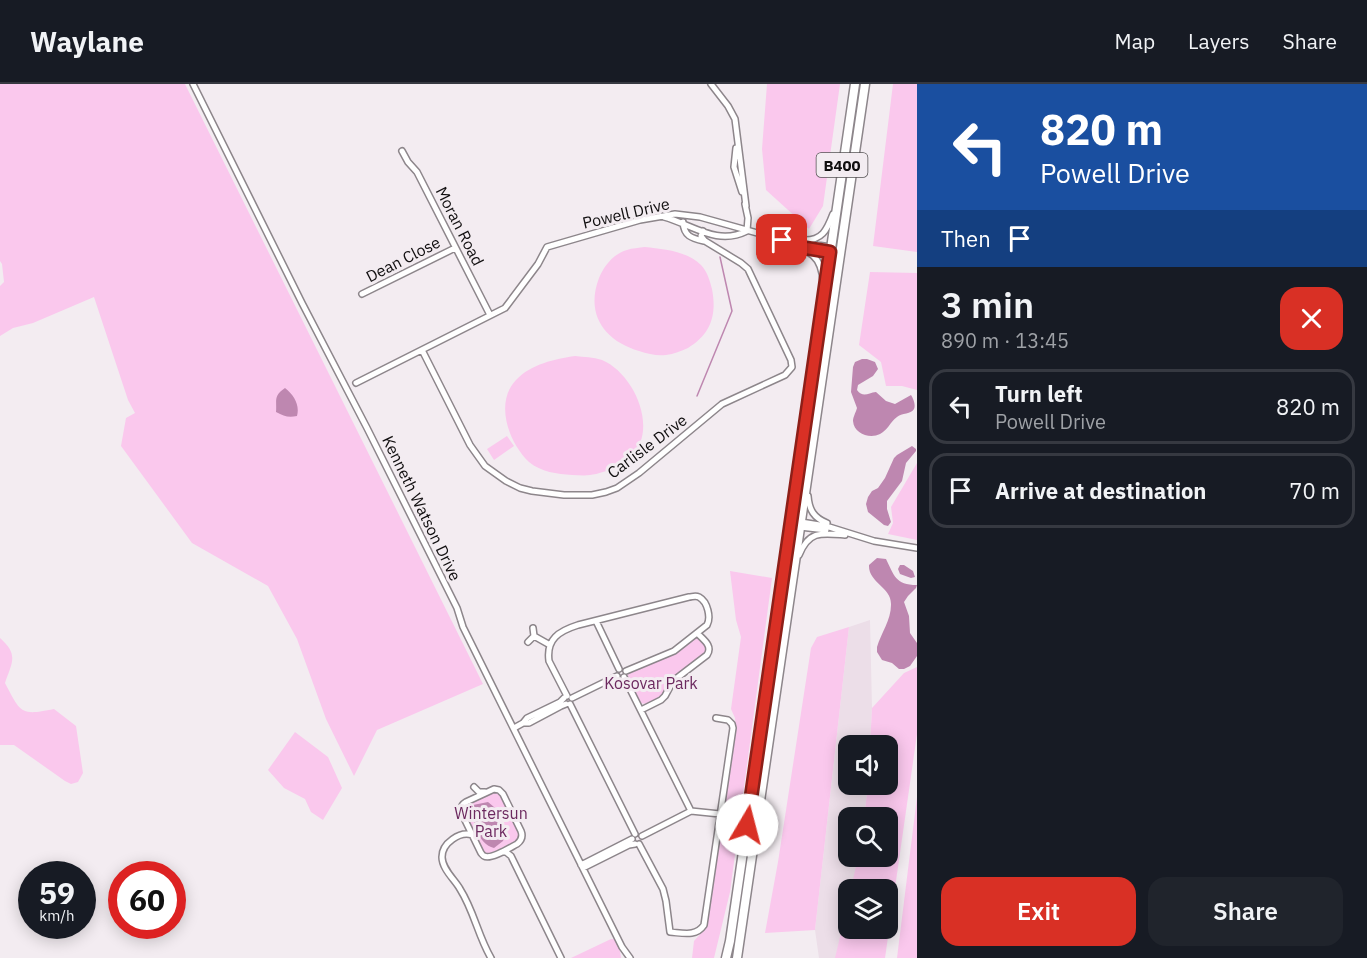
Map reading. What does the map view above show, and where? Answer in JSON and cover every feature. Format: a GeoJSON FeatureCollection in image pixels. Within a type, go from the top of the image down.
{"type":"FeatureCollection","features":[{"type":"Feature","properties":{"kind":"main road","name":"B400"},"geometry":{"type":"LineString","coordinates":[[726,958],[732,930],[855,84]]}},
{"type":"Feature","properties":{"kind":"main road","name":"B400"},"geometry":{"type":"LineString","coordinates":[[737,958],[865,84]]}},
{"type":"Feature","properties":{"kind":"main road"},"geometry":{"type":"LineString","coordinates":[[830,250],[841,250]]}},
{"type":"Feature","properties":{"kind":"main road"},"geometry":{"type":"LineString","coordinates":[[791,523],[800,524]]}},
{"type":"Feature","properties":{"kind":"street","name":"Kenneth Watson Drive"},"geometry":{"type":"LineString","coordinates":[[193,84],[302,303],[368,428],[457,608],[463,627],[622,947],[630,958]]}},
{"type":"Feature","properties":{"kind":"street"},"geometry":{"type":"LineString","coordinates":[[660,216],[724,237],[735,236],[747,231],[748,221],[734,116],[711,84]]}},
{"type":"Feature","properties":{"kind":"street","name":"Moran Road"},"geometry":{"type":"LineString","coordinates":[[402,152],[417,172],[490,315]]}},
{"type":"Feature","properties":{"kind":"street"},"geometry":{"type":"LineString","coordinates":[[774,238],[815,239],[827,229],[837,204]]}},
{"type":"Feature","properties":{"kind":"street"},"geometry":{"type":"LineString","coordinates":[[682,224],[687,214]]}},
{"type":"Feature","properties":{"kind":"street","name":"Powell Drive"},"geometry":{"type":"LineString","coordinates":[[490,315],[504,309],[510,303],[540,261],[547,247],[660,216],[687,214],[806,248],[830,250]]}},
{"type":"Feature","properties":{"kind":"street","name":"Carlisle Drive"},"geometry":{"type":"LineString","coordinates":[[422,350],[470,445],[490,470],[508,483],[532,491],[583,496],[610,491],[621,486],[720,406],[784,376],[792,368],[792,360],[748,269],[708,243],[688,236],[682,224]]}},
{"type":"Feature","properties":{"kind":"street"},"geometry":{"type":"LineString","coordinates":[[724,237],[728,224]]}},
{"type":"Feature","properties":{"kind":"street"},"geometry":{"type":"LineString","coordinates":[[703,231],[702,237],[708,243]]}},
{"type":"Feature","properties":{"kind":"street"},"geometry":{"type":"LineString","coordinates":[[774,238],[807,251],[817,258],[822,270],[823,298]]}},
{"type":"Feature","properties":{"kind":"street","name":"Dean Close"},"geometry":{"type":"LineString","coordinates":[[362,294],[455,248]]}},
{"type":"Feature","properties":{"kind":"street"},"geometry":{"type":"LineString","coordinates":[[356,383],[490,315]]}},
{"type":"Feature","properties":{"kind":"street"},"geometry":{"type":"LineString","coordinates":[[807,483],[809,505],[814,515],[823,522],[856,536]]}},
{"type":"Feature","properties":{"kind":"street"},"geometry":{"type":"LineString","coordinates":[[800,524],[917,548]]}},
{"type":"Feature","properties":{"kind":"street"},"geometry":{"type":"LineString","coordinates":[[794,567],[804,544],[813,536],[824,533],[856,536]]}},
{"type":"Feature","properties":{"kind":"street"},"geometry":{"type":"LineString","coordinates":[[514,728],[529,723],[568,700],[622,673],[674,651],[707,626],[710,618],[703,601],[694,596],[567,628],[553,639],[548,652],[549,661],[568,700],[635,840],[663,889],[670,932],[694,933],[704,925],[733,728],[732,723],[726,719],[716,718]]}},
{"type":"Feature","properties":{"kind":"street"},"geometry":{"type":"LineString","coordinates":[[596,621],[692,811]]}},
{"type":"Feature","properties":{"kind":"street"},"geometry":{"type":"LineString","coordinates":[[533,628],[534,636]]}},
{"type":"Feature","properties":{"kind":"street"},"geometry":{"type":"LineString","coordinates":[[641,710],[666,696],[673,681],[708,654],[709,645],[697,633]]}},
{"type":"Feature","properties":{"kind":"street"},"geometry":{"type":"LineString","coordinates":[[534,636],[550,645]]}},
{"type":"Feature","properties":{"kind":"street"},"geometry":{"type":"LineString","coordinates":[[528,642],[534,636]]}},
{"type":"Feature","properties":{"kind":"street"},"geometry":{"type":"LineString","coordinates":[[726,710],[726,719]]}},
{"type":"Feature","properties":{"kind":"street"},"geometry":{"type":"LineString","coordinates":[[472,799],[474,787],[479,792],[485,792]]}},
{"type":"Feature","properties":{"kind":"street"},"geometry":{"type":"LineString","coordinates":[[499,790],[522,834],[520,841],[501,852],[485,857],[462,814],[461,808],[472,799],[485,792],[499,790]]}},
{"type":"Feature","properties":{"kind":"street"},"geometry":{"type":"LineString","coordinates":[[582,867],[635,840],[639,834],[642,836],[692,811],[720,814]]}},
{"type":"Feature","properties":{"kind":"street"},"geometry":{"type":"LineString","coordinates":[[463,834],[467,825]]}},
{"type":"Feature","properties":{"kind":"street"},"geometry":{"type":"LineString","coordinates":[[472,835],[463,834],[447,844],[442,854],[442,861],[466,899],[484,947],[491,958]]}},
{"type":"Feature","properties":{"kind":"street"},"geometry":{"type":"LineString","coordinates":[[513,846],[510,851],[511,856],[561,958]]}},
{"type":"Feature","properties":{"kind":"street"},"geometry":{"type":"LineString","coordinates":[[501,852],[506,852],[511,856]]}},
{"type":"Feature","properties":{"kind":"street","name":"Kenneth Watson Drive"},"geometry":{"type":"LineString","coordinates":[[622,947],[623,958]]}},
{"type":"Feature","properties":{"kind":"shaded area"},"geometry":{"type":"Polygon","coordinates":[[[862,359],[875,362],[878,369],[873,376],[858,385],[857,390],[861,394],[876,392],[886,401],[895,404],[911,395],[915,407],[913,411],[899,416],[885,430],[876,435],[867,436],[859,432],[853,421],[857,408],[851,392],[853,367],[855,362],[862,359]]]}},
{"type":"Feature","properties":{"kind":"shaded area"},"geometry":{"type":"Polygon","coordinates":[[[285,388],[296,400],[297,416],[291,417],[276,412],[277,396],[285,388]]]}},
{"type":"Feature","properties":{"kind":"shaded area"},"geometry":{"type":"Polygon","coordinates":[[[912,446],[916,451],[906,463],[902,481],[887,501],[891,522],[888,526],[884,525],[868,512],[866,504],[868,497],[885,478],[894,458],[912,446]]]}},
{"type":"Feature","properties":{"kind":"shaded area"},"geometry":{"type":"Polygon","coordinates":[[[877,558],[886,559],[900,581],[917,585],[904,602],[909,616],[910,633],[917,643],[917,656],[910,666],[904,669],[899,669],[892,663],[882,660],[877,652],[891,605],[888,594],[870,571],[869,565],[877,558]]]}},
{"type":"Feature","properties":{"kind":"shaded area"},"geometry":{"type":"Polygon","coordinates":[[[900,565],[913,571],[915,577],[900,574],[898,569],[900,565]]]}},
{"type":"Feature","properties":{"kind":"shaded area"},"geometry":{"type":"Polygon","coordinates":[[[870,620],[871,735],[838,735],[838,795],[867,795],[865,807],[838,807],[838,867],[857,867],[856,879],[838,879],[838,939],[850,939],[851,958],[819,958],[815,930],[849,627],[870,620]]]}},
{"type":"Feature","properties":{"kind":"shaded area"},"geometry":{"type":"Polygon","coordinates":[[[488,802],[494,807],[506,833],[503,841],[494,848],[488,846],[480,837],[471,807],[488,802]]]}},
{"type":"Feature","properties":{"kind":"green space"},"geometry":{"type":"Polygon","coordinates":[[[0,84],[185,84],[483,684],[377,730],[354,776],[326,719],[297,639],[268,586],[192,543],[121,446],[126,418],[135,413],[128,400],[94,297],[33,323],[13,328],[0,336],[0,286],[4,282],[0,261],[0,84]]]}},
{"type":"Feature","properties":{"kind":"green space"},"geometry":{"type":"Polygon","coordinates":[[[767,84],[840,84],[823,206],[809,229],[766,190],[762,149],[767,84]]]}},
{"type":"Feature","properties":{"kind":"green space"},"geometry":{"type":"Polygon","coordinates":[[[893,84],[917,84],[917,252],[873,246],[893,84]]]}},
{"type":"Feature","properties":{"kind":"green space"},"geometry":{"type":"Polygon","coordinates":[[[645,247],[674,252],[695,260],[705,270],[712,289],[714,307],[707,330],[696,343],[672,354],[652,354],[627,347],[608,333],[601,325],[597,315],[595,291],[606,265],[622,252],[645,247]]]}},
{"type":"Feature","properties":{"kind":"green space"},"geometry":{"type":"Polygon","coordinates":[[[870,272],[917,273],[917,390],[902,386],[886,386],[881,362],[859,345],[870,272]]]}},
{"type":"Feature","properties":{"kind":"green space"},"geometry":{"type":"Polygon","coordinates":[[[575,356],[602,360],[613,366],[631,386],[641,411],[642,437],[637,449],[623,463],[596,474],[566,475],[549,472],[529,462],[510,434],[505,411],[509,389],[522,374],[544,363],[575,356]]]}},
{"type":"Feature","properties":{"kind":"green space"},"geometry":{"type":"Polygon","coordinates":[[[507,436],[514,446],[494,460],[487,449],[507,436]]]}},
{"type":"Feature","properties":{"kind":"green space"},"geometry":{"type":"Polygon","coordinates":[[[917,463],[917,540],[888,534],[893,523],[891,507],[917,463]]]}},
{"type":"Feature","properties":{"kind":"green space"},"geometry":{"type":"Polygon","coordinates":[[[730,571],[772,578],[730,892],[714,958],[692,958],[694,941],[705,929],[736,729],[731,709],[741,637],[736,620],[730,571]]]}},
{"type":"Feature","properties":{"kind":"green space"},"geometry":{"type":"Polygon","coordinates":[[[849,627],[815,930],[765,933],[811,648],[817,637],[849,627]]]}},
{"type":"Feature","properties":{"kind":"green space"},"geometry":{"type":"Polygon","coordinates":[[[0,638],[12,654],[12,664],[5,683],[19,706],[28,712],[54,709],[76,726],[83,773],[78,782],[71,784],[65,781],[14,745],[0,745],[0,638]]]}},
{"type":"Feature","properties":{"kind":"green space","name":"Kosovar Park"},"geometry":{"type":"Polygon","coordinates":[[[696,638],[706,645],[706,653],[661,697],[647,704],[639,703],[627,678],[628,674],[668,656],[696,638]]]}},
{"type":"Feature","properties":{"kind":"green space"},"geometry":{"type":"Polygon","coordinates":[[[917,667],[917,734],[898,867],[898,807],[865,807],[867,795],[898,795],[898,735],[871,735],[872,708],[904,673],[917,667]]]}},
{"type":"Feature","properties":{"kind":"green space"},"geometry":{"type":"Polygon","coordinates":[[[295,732],[328,757],[342,788],[323,820],[311,812],[305,799],[284,788],[268,770],[295,732]]]}},
{"type":"Feature","properties":{"kind":"green space","name":"Wintersun Park"},"geometry":{"type":"Polygon","coordinates":[[[496,791],[501,794],[520,836],[515,842],[485,854],[463,811],[467,804],[496,791]]]}},
{"type":"Feature","properties":{"kind":"green space"},"geometry":{"type":"Polygon","coordinates":[[[917,797],[917,958],[897,958],[917,797]]]}},
{"type":"Feature","properties":{"kind":"green space"},"geometry":{"type":"Polygon","coordinates":[[[856,867],[898,867],[896,879],[853,879],[856,867]]]}},
{"type":"Feature","properties":{"kind":"green space"},"geometry":{"type":"Polygon","coordinates":[[[615,939],[621,958],[571,958],[615,939]]]}},
{"type":"Feature","properties":{"kind":"green space"},"geometry":{"type":"Polygon","coordinates":[[[840,939],[888,939],[885,958],[835,958],[840,939]]]}},
{"type":"Feature","properties":{"kind":"waterway"},"geometry":{"type":"LineString","coordinates":[[697,396],[732,311],[720,257]]}},
{"type":"Feature","properties":{"kind":"route"},"geometry":{"type":"LineString","coordinates":[[747,825],[830,252],[806,248],[782,240]]}}]}
